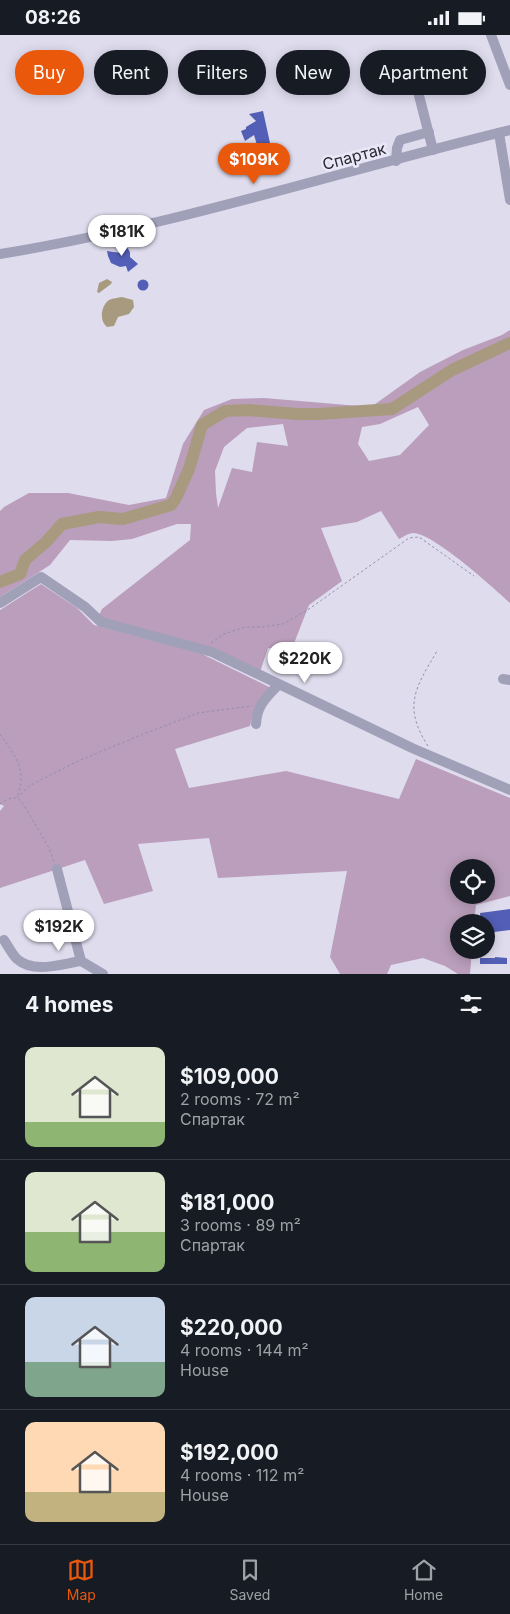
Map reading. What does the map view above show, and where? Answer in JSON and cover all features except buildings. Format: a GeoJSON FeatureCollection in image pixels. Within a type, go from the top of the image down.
{"type":"FeatureCollection","features":[{"type":"Feature","properties":{"kind":"street"},"geometry":{"type":"LineString","coordinates":[[491,35],[510,85]]}},
{"type":"Feature","properties":{"kind":"street"},"geometry":{"type":"LineString","coordinates":[[419,95],[433,150]]}},
{"type":"Feature","properties":{"kind":"street","name":"Спартак"},"geometry":{"type":"LineString","coordinates":[[0,254],[27,250],[165,220],[510,130]]}},
{"type":"Feature","properties":{"kind":"street"},"geometry":{"type":"LineString","coordinates":[[396,161],[396,148],[400,140],[429,132]]}},
{"type":"Feature","properties":{"kind":"street"},"geometry":{"type":"LineString","coordinates":[[499,133],[510,200]]}},
{"type":"Feature","properties":{"kind":"street"},"geometry":{"type":"LineString","coordinates":[[0,603],[41,577],[85,607],[101,622],[202,649],[230,660],[278,685],[434,758],[510,790]]}},
{"type":"Feature","properties":{"kind":"street"},"geometry":{"type":"LineString","coordinates":[[256,724],[256,713],[260,705],[278,685]]}},
{"type":"Feature","properties":{"kind":"street"},"geometry":{"type":"LineString","coordinates":[[57,869],[81,961]]}},
{"type":"Feature","properties":{"kind":"street"},"geometry":{"type":"LineString","coordinates":[[4,940],[16,958],[25,965],[42,968],[81,961],[103,974]]}},
{"type":"Feature","properties":{"kind":"path"},"geometry":{"type":"LineString","coordinates":[[202,649],[224,633],[245,627],[283,624],[309,609],[409,538],[419,537],[474,576]]}},
{"type":"Feature","properties":{"kind":"path"},"geometry":{"type":"LineString","coordinates":[[434,758],[416,721],[413,703],[419,681],[437,651]]}},
{"type":"Feature","properties":{"kind":"path"},"geometry":{"type":"LineString","coordinates":[[0,804],[12,797],[17,797],[29,786],[76,762],[198,713],[260,705]]}},
{"type":"Feature","properties":{"kind":"path"},"geometry":{"type":"LineString","coordinates":[[0,734],[16,756],[21,771],[21,787],[17,797]]}},
{"type":"Feature","properties":{"kind":"path"},"geometry":{"type":"LineString","coordinates":[[17,797],[22,802],[49,848],[57,869]]}},
{"type":"Feature","properties":{"kind":"shaded area"},"geometry":{"type":"Polygon","coordinates":[[[107,279],[112,282],[111,284],[99,293],[97,292],[99,283],[107,279]]]}},
{"type":"Feature","properties":{"kind":"shaded area"},"geometry":{"type":"Polygon","coordinates":[[[122,297],[133,300],[134,307],[129,314],[118,317],[114,326],[107,327],[102,317],[104,306],[109,300],[122,297]]]}},
{"type":"Feature","properties":{"kind":"shaded area"},"geometry":{"type":"Polygon","coordinates":[[[510,330],[510,603],[463,562],[422,535],[413,533],[399,539],[381,511],[357,522],[321,528],[342,581],[309,605],[291,651],[268,648],[260,672],[98,617],[102,609],[190,540],[191,524],[177,524],[132,539],[112,541],[70,540],[50,565],[0,597],[0,511],[29,493],[68,493],[129,505],[166,498],[183,444],[204,410],[232,399],[264,398],[371,407],[420,372],[463,350],[510,330]],[[418,407],[380,424],[362,427],[358,444],[369,461],[400,455],[429,425],[418,407]],[[283,424],[247,428],[224,447],[215,471],[218,508],[232,468],[252,472],[257,442],[288,446],[283,424]]]}},
{"type":"Feature","properties":{"kind":"shaded area"},"geometry":{"type":"Polygon","coordinates":[[[41,584],[77,608],[94,625],[202,654],[271,688],[262,696],[257,705],[250,726],[175,749],[189,788],[286,771],[399,799],[416,759],[510,798],[510,896],[495,900],[495,859],[450,859],[450,904],[480,904],[476,905],[475,914],[450,914],[450,959],[471,959],[470,974],[458,974],[445,966],[423,958],[391,965],[387,974],[340,974],[330,957],[347,871],[218,878],[209,838],[138,844],[153,891],[104,904],[85,860],[0,888],[0,811],[4,806],[0,804],[0,610],[41,584]]]}},
{"type":"Feature","properties":{"kind":"waterway"},"geometry":{"type":"LineString","coordinates":[[0,582],[20,574],[25,560],[46,542],[62,524],[99,517],[123,519],[171,505],[189,469],[202,425],[225,411],[248,410],[319,414],[392,409],[452,370],[510,343]]}}]}
